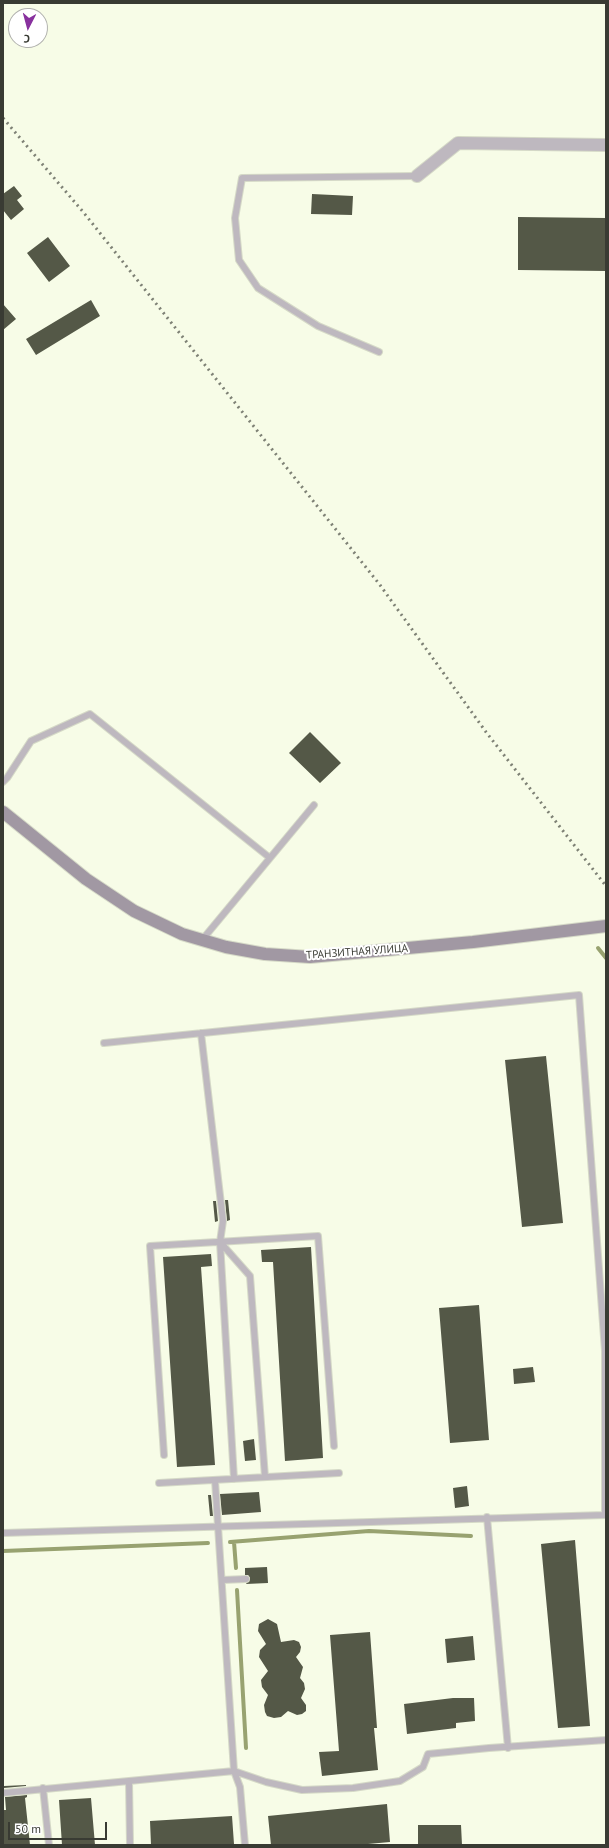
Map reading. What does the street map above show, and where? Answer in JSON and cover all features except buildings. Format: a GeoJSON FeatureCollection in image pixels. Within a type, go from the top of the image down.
{"type":"FeatureCollection","features":[{"type":"Feature","properties":{"kind":"main road","name":"ТРАНЗИТНАЯ УЛИЦА"},"geometry":{"type":"LineString","coordinates":[[3,812],[86,880],[134,911],[182,934],[226,947],[265,954],[310,957],[458,944],[606,926]]}},
{"type":"Feature","properties":{"kind":"street"},"geometry":{"type":"LineString","coordinates":[[417,176],[458,143],[606,145]]}},
{"type":"Feature","properties":{"kind":"lane"},"geometry":{"type":"LineString","coordinates":[[379,352],[318,326],[258,288],[239,260],[235,218],[242,178],[417,176]]}},
{"type":"Feature","properties":{"kind":"lane"},"geometry":{"type":"LineString","coordinates":[[3,782],[8,778],[31,741],[90,714],[270,858]]}},
{"type":"Feature","properties":{"kind":"lane"},"geometry":{"type":"LineString","coordinates":[[202,940],[314,805]]}},
{"type":"Feature","properties":{"kind":"lane"},"geometry":{"type":"LineString","coordinates":[[3,1533],[487,1517],[605,1515],[605,1351],[579,995],[104,1043]]}},
{"type":"Feature","properties":{"kind":"lane"},"geometry":{"type":"LineString","coordinates":[[201,1033],[223,1221],[220,1242],[234,1479]]}},
{"type":"Feature","properties":{"kind":"lane"},"geometry":{"type":"LineString","coordinates":[[164,1456],[150,1246],[318,1236],[334,1446]]}},
{"type":"Feature","properties":{"kind":"lane"},"geometry":{"type":"LineString","coordinates":[[220,1242],[250,1276],[265,1477]]}},
{"type":"Feature","properties":{"kind":"lane"},"geometry":{"type":"LineString","coordinates":[[159,1483],[339,1473]]}},
{"type":"Feature","properties":{"kind":"lane"},"geometry":{"type":"LineString","coordinates":[[215,1480],[234,1771],[240,1787],[245,1845]]}},
{"type":"Feature","properties":{"kind":"lane"},"geometry":{"type":"LineString","coordinates":[[487,1517],[508,1748]]}},
{"type":"Feature","properties":{"kind":"lane"},"geometry":{"type":"LineString","coordinates":[[222,1580],[246,1578]]}},
{"type":"Feature","properties":{"kind":"lane"},"geometry":{"type":"LineString","coordinates":[[3,1792],[234,1771],[266,1782],[302,1790],[353,1788],[400,1781],[423,1767],[428,1754],[606,1740]]}},
{"type":"Feature","properties":{"kind":"lane"},"geometry":{"type":"LineString","coordinates":[[130,1781],[130,1845]]}},
{"type":"Feature","properties":{"kind":"lane"},"geometry":{"type":"LineString","coordinates":[[43,1788],[49,1845]]}},
{"type":"Feature","properties":{"kind":"waterway"},"geometry":{"type":"LineString","coordinates":[[598,948],[606,958]]}},
{"type":"Feature","properties":{"kind":"waterway"},"geometry":{"type":"LineString","coordinates":[[230,1542],[369,1531],[471,1536]]}},
{"type":"Feature","properties":{"kind":"waterway"},"geometry":{"type":"LineString","coordinates":[[234,1542],[236,1568]]}},
{"type":"Feature","properties":{"kind":"waterway"},"geometry":{"type":"LineString","coordinates":[[3,1551],[208,1543]]}},
{"type":"Feature","properties":{"kind":"waterway"},"geometry":{"type":"LineString","coordinates":[[237,1590],[246,1748]]}},
{"type":"Feature","properties":{"kind":"railway"},"geometry":{"type":"LineString","coordinates":[[3,118],[84,213],[380,585],[486,732],[606,886]]}}]}
